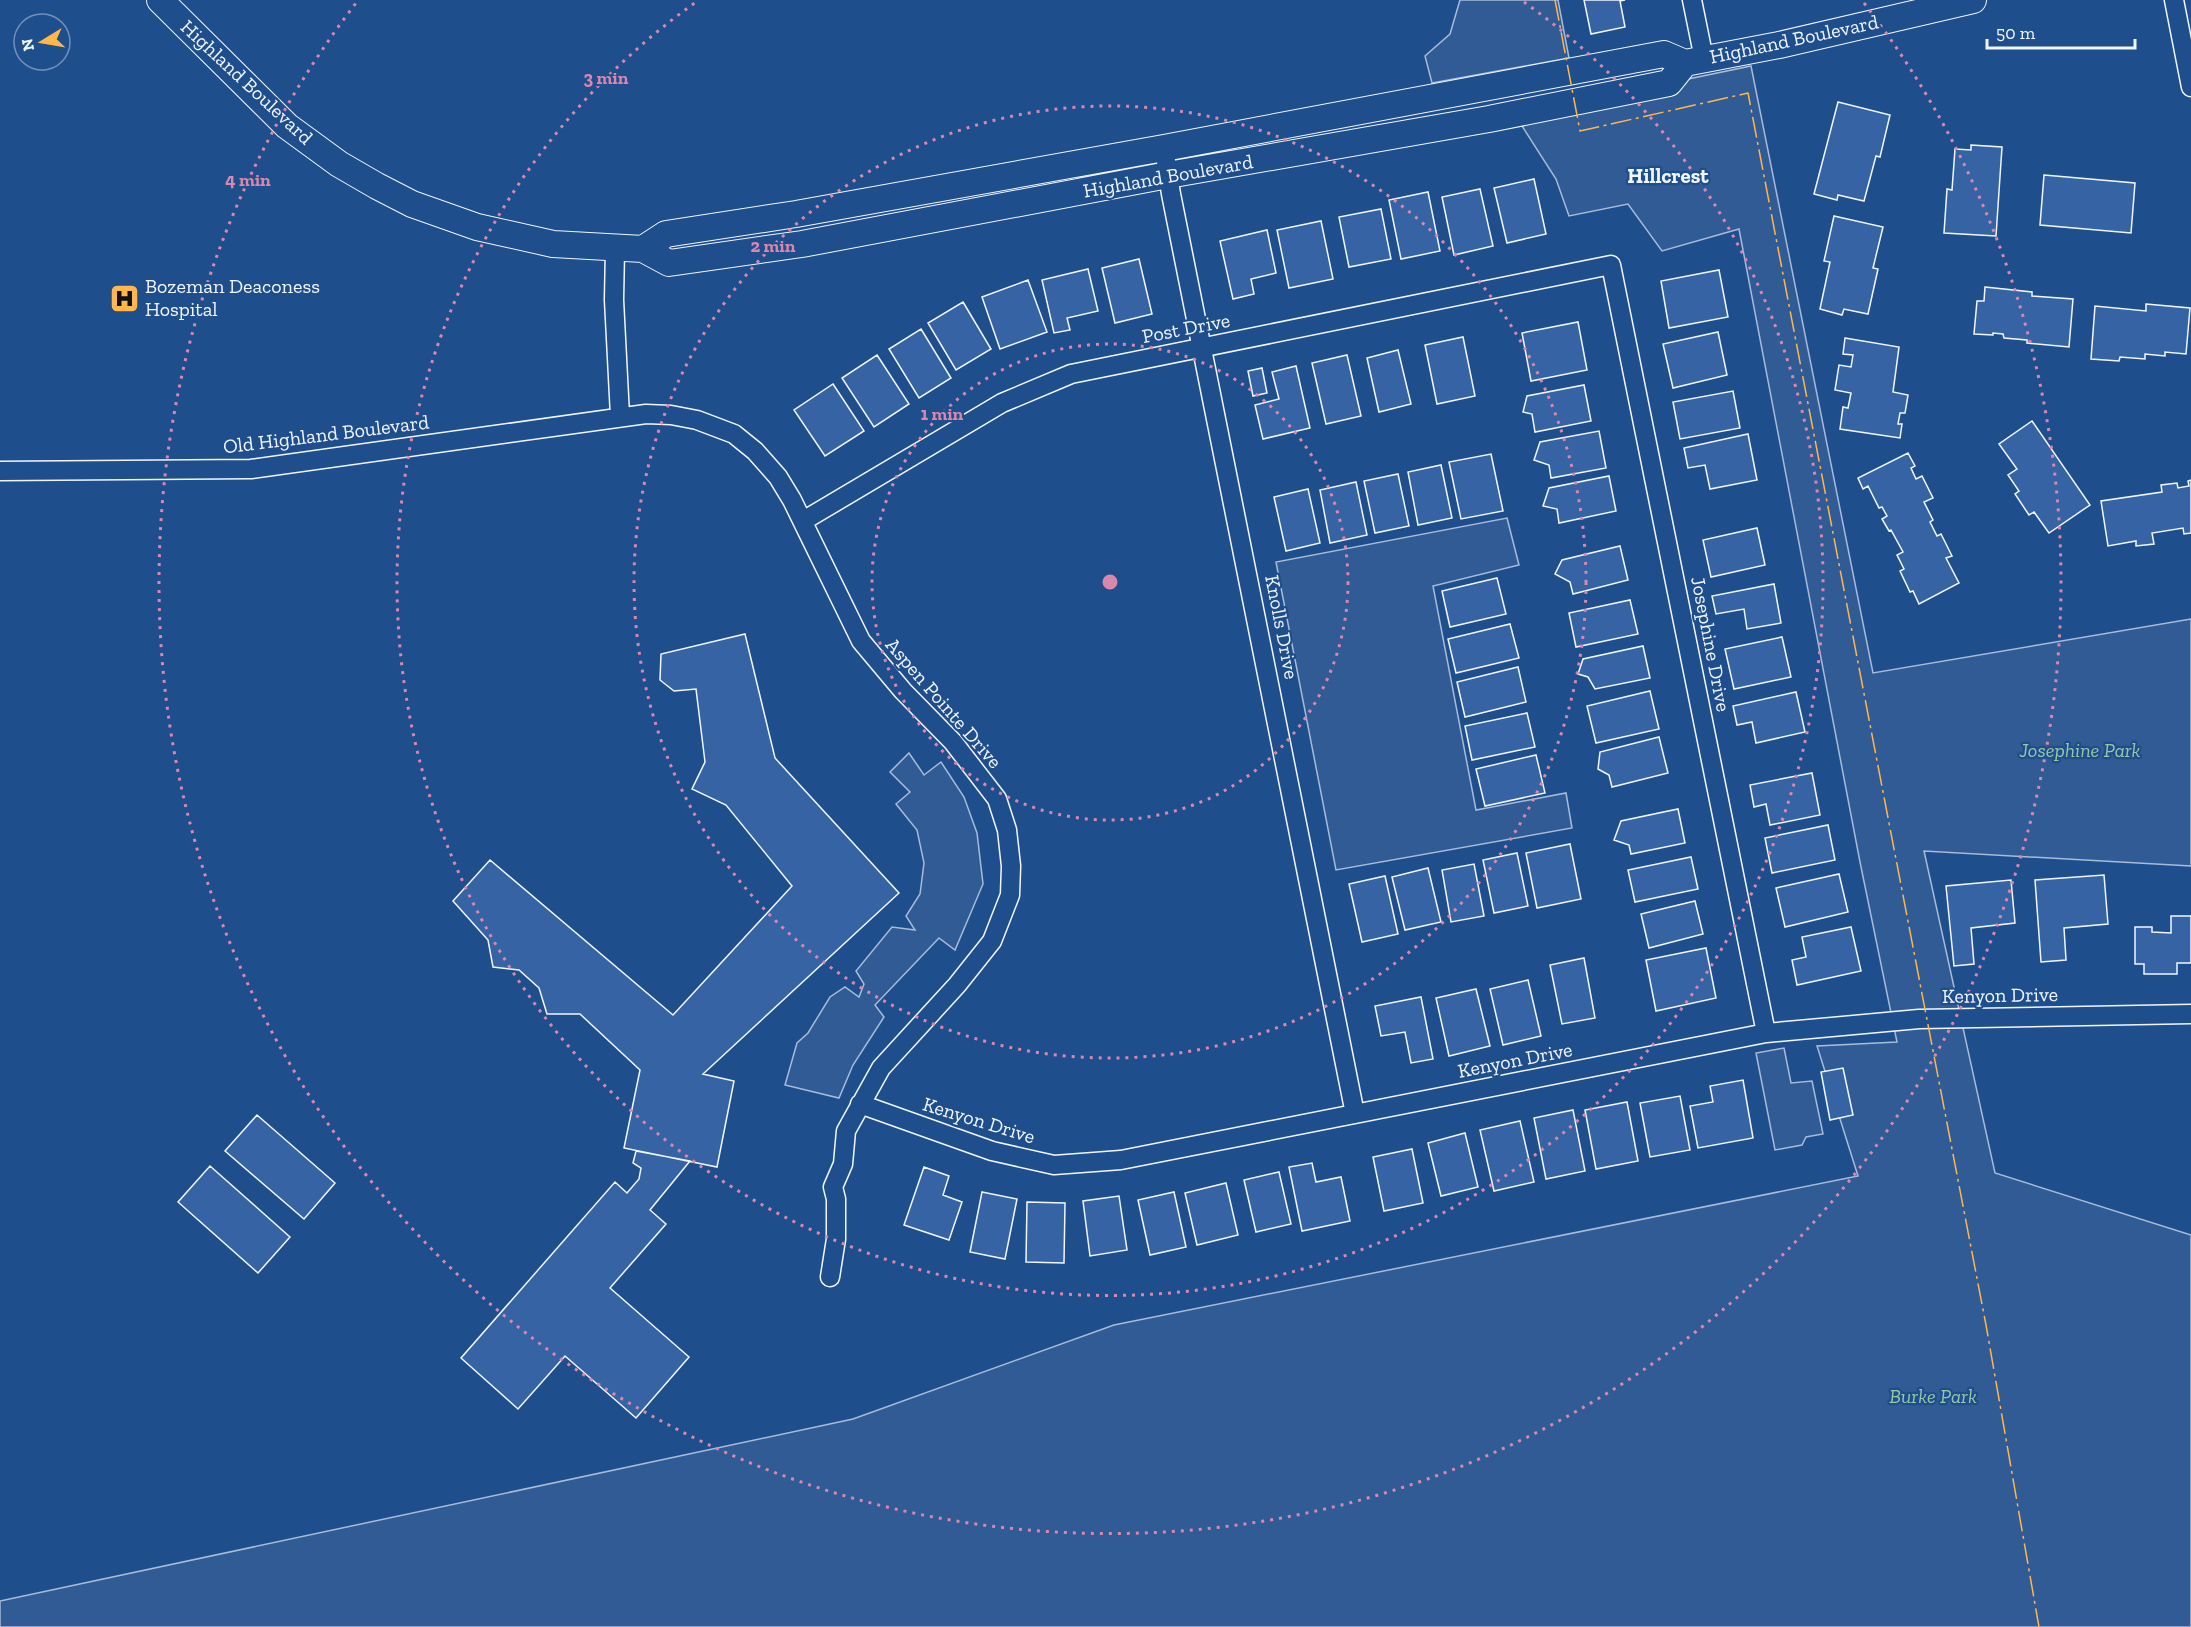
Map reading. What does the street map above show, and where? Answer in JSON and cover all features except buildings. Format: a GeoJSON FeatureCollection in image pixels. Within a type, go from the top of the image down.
{"type":"FeatureCollection","features":[{"type":"Feature","properties":{"kind":"main road","name":"Highland Boulevard"},"geometry":{"type":"LineString","coordinates":[[160,0],[287,126],[339,164],[376,186],[412,204],[477,228],[553,244],[643,249],[669,263],[802,244],[1168,175],[1489,119],[1669,83],[1694,61]]}},
{"type":"Feature","properties":{"kind":"main road","name":"Highland Boulevard"},"geometry":{"type":"LineString","coordinates":[[643,249],[666,234],[796,214],[1164,148],[1664,54],[1694,61],[1779,45],[1935,4],[1973,0]]}},
{"type":"Feature","properties":{"kind":"street"},"geometry":{"type":"LineString","coordinates":[[1692,0],[1694,61]]}},
{"type":"Feature","properties":{"kind":"street"},"geometry":{"type":"LineString","coordinates":[[2174,0],[2191,87]]}},
{"type":"Feature","properties":{"kind":"street","name":"Knolls Drive"},"geometry":{"type":"LineString","coordinates":[[1164,148],[1355,1114]]}},
{"type":"Feature","properties":{"kind":"street"},"geometry":{"type":"LineString","coordinates":[[615,249],[614,300],[620,416]]}},
{"type":"Feature","properties":{"kind":"street","name":"Post Drive"},"geometry":{"type":"LineString","coordinates":[[803,521],[1002,403],[1071,374],[1611,265]]}},
{"type":"Feature","properties":{"kind":"street","name":"Josephine Drive"},"geometry":{"type":"LineString","coordinates":[[1611,265],[1766,1033]]}},
{"type":"Feature","properties":{"kind":"street","name":"Aspen Pointe Drive"},"geometry":{"type":"LineString","coordinates":[[620,416],[671,415],[697,420],[734,434],[755,451],[778,477],[803,521],[861,641],[903,691],[953,742],[997,799],[1007,830],[1011,866],[1010,895],[992,940],[957,986],[881,1068],[846,1131],[843,1164],[833,1187],[836,1200],[836,1239],[830,1277]]}},
{"type":"Feature","properties":{"kind":"street","name":"Old Highland Boulevard"},"geometry":{"type":"LineString","coordinates":[[0,471],[251,469],[620,416]]}},
{"type":"Feature","properties":{"kind":"street","name":"Kenyon Drive"},"geometry":{"type":"LineString","coordinates":[[860,1104],[992,1151],[1054,1165],[1121,1160],[1766,1033],[1918,1020],[2191,1014]]}},
{"type":"Feature","properties":{"kind":"shaded area"},"geometry":{"type":"Polygon","coordinates":[[[1460,0],[1558,0],[1569,58],[1432,83],[1425,56],[1450,34],[1460,0]]]}},
{"type":"Feature","properties":{"kind":"shaded area","name":"Burke Park"},"geometry":{"type":"Polygon","coordinates":[[[1751,66],[1873,673],[2191,619],[2191,866],[1924,851],[1995,1173],[2191,1235],[2191,1627],[0,1627],[0,1601],[853,1419],[1114,1325],[1858,1176],[1817,1046],[1897,1042],[1860,862],[1739,229],[1662,251],[1628,204],[1569,216],[1556,179],[1515,115],[1751,66]]]}},
{"type":"Feature","properties":{"kind":"shaded area"},"geometry":{"type":"Polygon","coordinates":[[[1507,518],[1519,565],[1433,586],[1476,810],[1566,793],[1572,828],[1336,870],[1276,562],[1507,518]]]}},
{"type":"Feature","properties":{"kind":"shaded area"},"geometry":{"type":"Polygon","coordinates":[[[909,753],[924,775],[941,762],[964,797],[977,833],[983,884],[955,950],[939,938],[875,1005],[884,1017],[853,1065],[839,1098],[785,1085],[797,1043],[808,1033],[830,997],[845,987],[859,997],[864,984],[856,971],[892,927],[915,930],[906,916],[920,894],[924,863],[917,830],[896,804],[910,792],[890,772],[909,753]]]}},
{"type":"Feature","properties":{"kind":"shaded area"},"geometry":{"type":"Polygon","coordinates":[[[1784,1048],[1791,1083],[1812,1081],[1823,1134],[1806,1137],[1802,1145],[1775,1150],[1756,1053],[1784,1048]]]}},
{"type":"Feature","properties":{"kind":"power"},"geometry":{"type":"LineString","coordinates":[[1555,0],[1580,131],[1748,93],[1986,1325],[2039,1627]]}},
{"type":"Feature","properties":{"kind":"place","name":"Bozeman Deaconess Hospital"},"geometry":{"type":"Point","coordinates":[124,298]}},
{"type":"Feature","properties":{"kind":"district","name":"Hillcrest"},"geometry":{"type":"Point","coordinates":[1668,176]}},
{"type":"Feature","properties":{"kind":"park label","name":"Josephine Park"},"geometry":{"type":"Point","coordinates":[2080,750]}}]}
